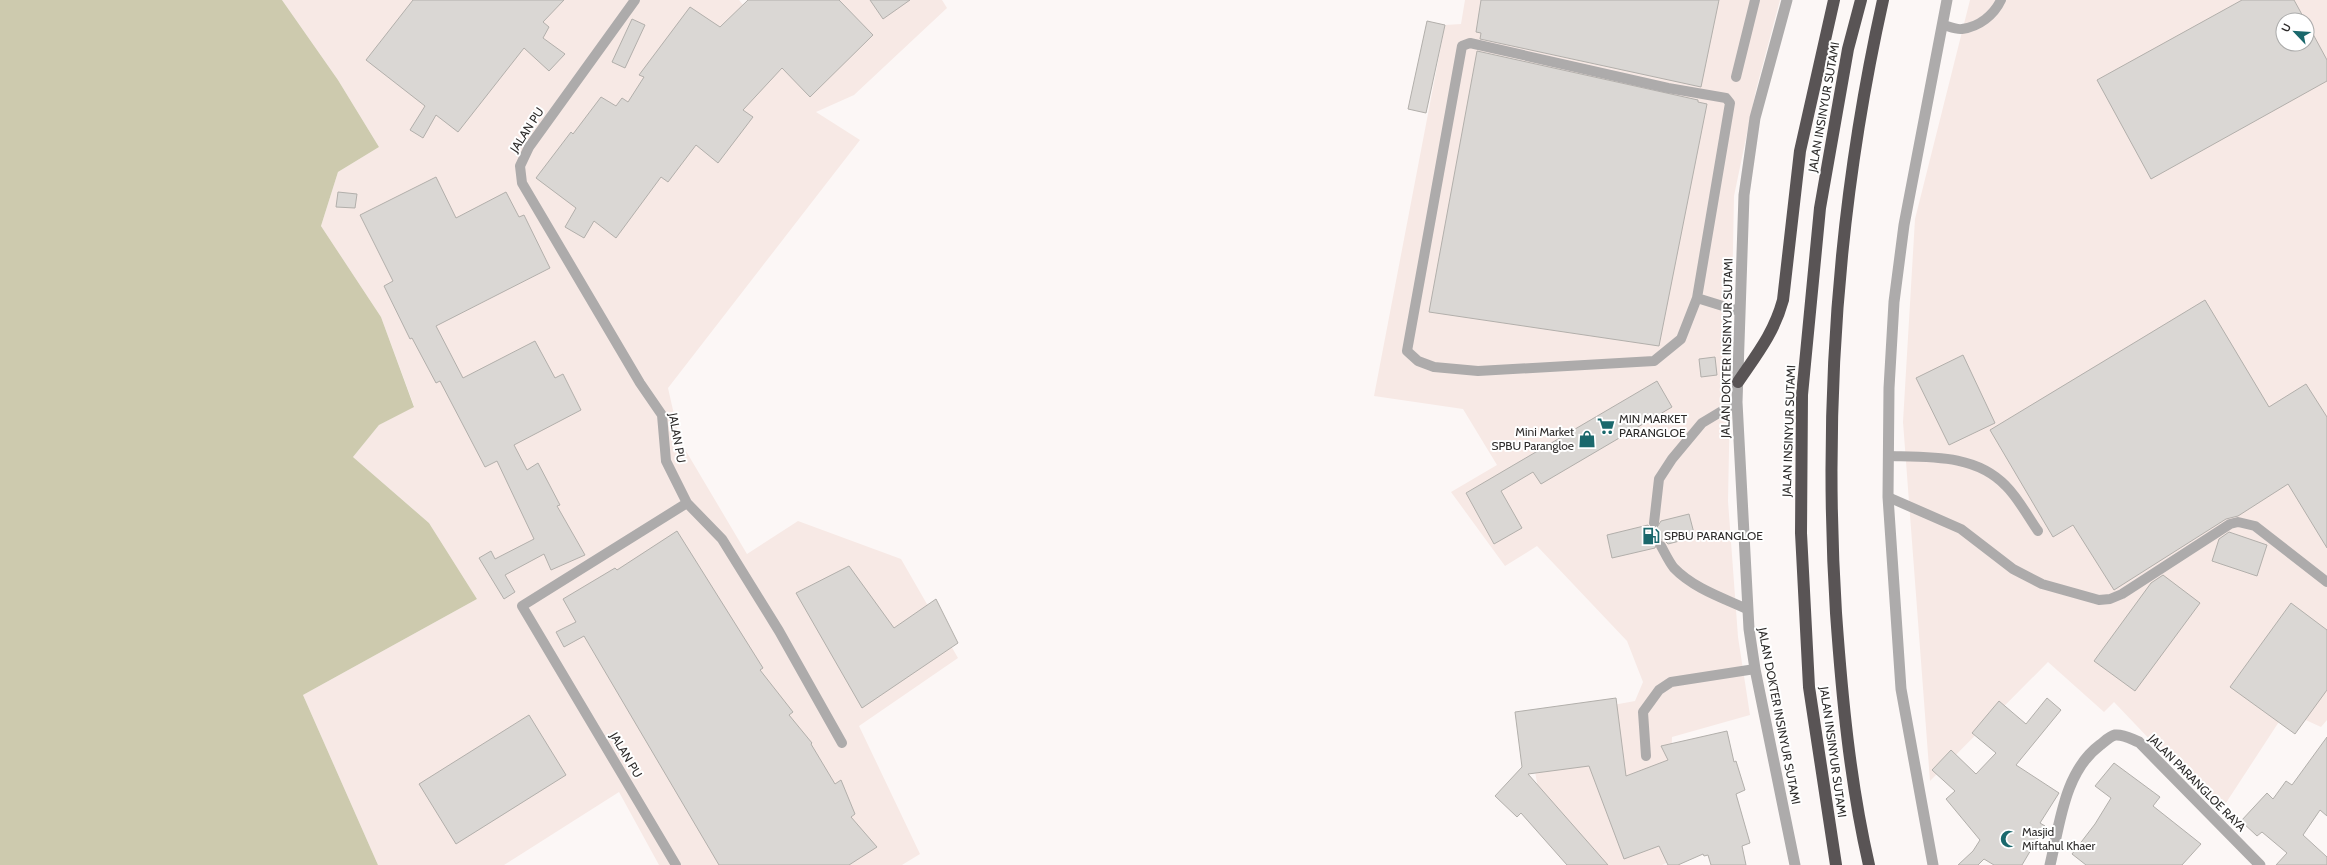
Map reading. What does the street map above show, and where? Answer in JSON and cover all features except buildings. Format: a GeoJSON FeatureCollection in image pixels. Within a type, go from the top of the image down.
{"type":"FeatureCollection","features":[{"type":"Feature","properties":{"kind":"highway"},"geometry":{"type":"LineString","coordinates":[[1738,382],[1771,334],[1781,306],[1800,151],[1834,0]]}},
{"type":"Feature","properties":{"kind":"highway","name":"JALAN INSINYUR SUTAMI"},"geometry":{"type":"LineString","coordinates":[[1836,865],[1808,687],[1801,533],[1802,395],[1820,208],[1848,49],[1861,0]]}},
{"type":"Feature","properties":{"kind":"highway","name":"JALAN INSINYUR SUTAMI"},"geometry":{"type":"LineString","coordinates":[[1869,865],[1842,703],[1832,546],[1831,403],[1836,306],[1845,214],[1872,46],[1883,0]]}},
{"type":"Feature","properties":{"kind":"street","name":"JALAN DOKTER INSINYUR SUTAMI"},"geometry":{"type":"LineString","coordinates":[[1787,0],[1755,118],[1744,195],[1737,402],[1747,609],[1754,669],[1795,865]]}},
{"type":"Feature","properties":{"kind":"street"},"geometry":{"type":"LineString","coordinates":[[1933,865],[1901,689],[1888,497],[1888,456],[1893,318],[1900,256],[1933,66],[1943,25],[1947,0]]}},
{"type":"Feature","properties":{"kind":"street","name":"JALAN PARANGLOE RAYA"},"geometry":{"type":"LineString","coordinates":[[2050,865],[2066,795],[2080,764],[2088,754],[2116,735],[2126,736],[2138,742],[2260,865]]}},
{"type":"Feature","properties":{"kind":"lane","name":"JALAN PU"},"geometry":{"type":"LineString","coordinates":[[635,0],[530,147],[520,166],[522,183],[640,383],[662,415],[666,461],[687,503],[522,606],[676,865]]}},
{"type":"Feature","properties":{"kind":"lane"},"geometry":{"type":"LineString","coordinates":[[1736,77],[1755,0]]}},
{"type":"Feature","properties":{"kind":"lane"},"geometry":{"type":"LineString","coordinates":[[1943,25],[1961,29],[1982,22],[1997,10],[2001,0]]}},
{"type":"Feature","properties":{"kind":"lane"},"geometry":{"type":"LineString","coordinates":[[1470,43],[1668,88],[1726,98],[1730,103],[1697,298],[1681,339],[1654,361],[1478,371],[1434,367],[1418,361],[1407,351],[1462,46],[1470,43]]}},
{"type":"Feature","properties":{"kind":"lane"},"geometry":{"type":"LineString","coordinates":[[1697,298],[1739,311]]}},
{"type":"Feature","properties":{"kind":"lane"},"geometry":{"type":"LineString","coordinates":[[1654,523],[1659,479],[1672,459],[1702,423],[1737,402]]}},
{"type":"Feature","properties":{"kind":"lane"},"geometry":{"type":"LineString","coordinates":[[1888,456],[1943,457],[1988,471],[2006,486],[2038,531]]}},
{"type":"Feature","properties":{"kind":"lane"},"geometry":{"type":"LineString","coordinates":[[1888,497],[1961,529],[2013,569],[2026,577],[2057,590],[2089,599],[2110,599],[2122,594],[2230,524],[2238,522],[2255,526],[2327,582]]}},
{"type":"Feature","properties":{"kind":"lane"},"geometry":{"type":"LineString","coordinates":[[687,503],[722,539],[778,631],[842,743]]}},
{"type":"Feature","properties":{"kind":"lane"},"geometry":{"type":"LineString","coordinates":[[1662,546],[1673,567],[1688,579],[1710,592],[1747,609]]}},
{"type":"Feature","properties":{"kind":"lane"},"geometry":{"type":"LineString","coordinates":[[1646,756],[1643,712],[1659,690],[1671,682],[1754,669]]}},
{"type":"Feature","properties":{"kind":"shaded area"},"geometry":{"type":"Polygon","coordinates":[[[0,0],[282,0],[338,80],[379,147],[338,172],[321,226],[381,317],[414,407],[379,425],[353,457],[429,523],[477,599],[303,695],[378,865],[0,865],[0,0]]]}},
{"type":"Feature","properties":{"kind":"shaded area"},"geometry":{"type":"Polygon","coordinates":[[[282,0],[739,0],[743,5],[749,0],[942,0],[947,8],[854,95],[816,112],[860,140],[668,388],[680,441],[747,554],[798,521],[901,559],[958,658],[859,726],[920,854],[902,865],[659,865],[619,792],[504,865],[378,865],[303,695],[477,599],[429,523],[353,457],[379,425],[414,406],[381,317],[321,226],[338,172],[379,147],[338,80],[282,0]]]}},
{"type":"Feature","properties":{"kind":"shaded area"},"geometry":{"type":"Polygon","coordinates":[[[1465,0],[1780,0],[1756,90],[1734,196],[1728,501],[1738,637],[1750,715],[1672,737],[1671,772],[1698,848],[1662,865],[1606,865],[1539,794],[1526,721],[1635,701],[1643,682],[1627,641],[1537,546],[1505,566],[1451,492],[1497,465],[1463,409],[1374,396],[1445,25],[1461,24],[1465,0]]]}},
{"type":"Feature","properties":{"kind":"shaded area"},"geometry":{"type":"Polygon","coordinates":[[[1970,0],[2327,0],[2327,720],[2321,727],[2286,711],[2222,809],[2177,768],[2114,702],[2104,712],[2048,662],[1930,781],[1903,422],[1915,219],[1970,0]]]}},
{"type":"Feature","properties":{"kind":"place","name":"MIN MARKET PARANGLOE"},"geometry":{"type":"Point","coordinates":[1606,426]}},
{"type":"Feature","properties":{"kind":"place","name":"Mini Market SPBU Parangloe"},"geometry":{"type":"Point","coordinates":[1587,439]}},
{"type":"Feature","properties":{"kind":"place","name":"SPBU PARANGLOE"},"geometry":{"type":"Point","coordinates":[1651,536]}},
{"type":"Feature","properties":{"kind":"place","name":"Masjid Miftahul Khaer"},"geometry":{"type":"Point","coordinates":[2009,839]}}]}
